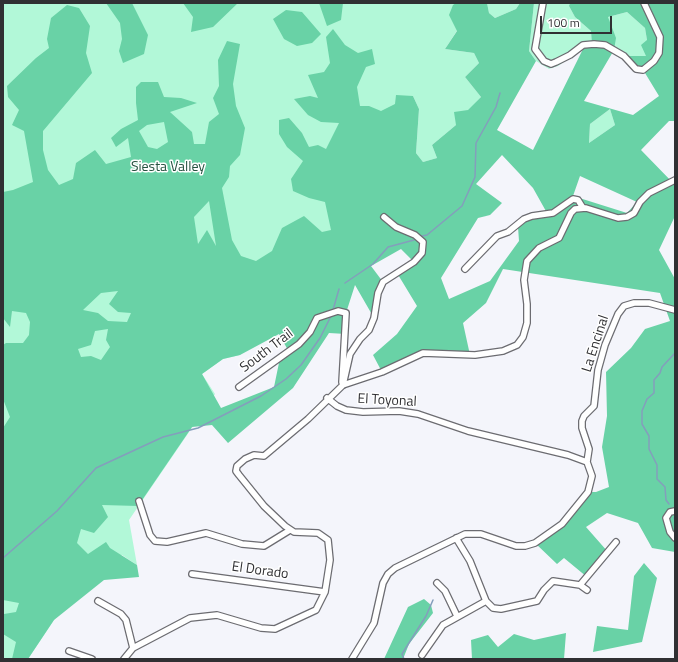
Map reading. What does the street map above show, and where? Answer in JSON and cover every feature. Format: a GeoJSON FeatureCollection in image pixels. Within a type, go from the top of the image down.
{"type":"FeatureCollection","features":[{"type":"Feature","properties":{"kind":"street"},"geometry":{"type":"LineString","coordinates":[[543,3],[535,49],[539,56],[551,64],[570,55],[582,46],[594,44],[605,45],[624,56],[636,69],[643,70],[654,61],[659,53],[660,37],[644,3]]}},
{"type":"Feature","properties":{"kind":"street"},"geometry":{"type":"LineString","coordinates":[[465,269],[498,236],[508,232],[524,219],[532,216],[553,213],[573,199],[578,200],[583,208],[618,218],[627,217],[634,213],[649,193],[675,180]]}},
{"type":"Feature","properties":{"kind":"street","name":"El Toyonal"},"geometry":{"type":"LineString","coordinates":[[583,208],[575,209],[571,212],[559,238],[539,248],[527,261],[524,280],[527,304],[527,323],[523,337],[516,345],[503,351],[475,355],[423,353],[382,372],[343,385],[327,398],[337,406],[346,410],[363,412],[399,411],[418,414],[468,431],[568,455],[587,462]]}},
{"type":"Feature","properties":{"kind":"street"},"geometry":{"type":"LineString","coordinates":[[343,385],[350,354],[360,339],[369,330],[374,318],[378,293],[383,282],[414,262],[422,253],[423,242],[416,235],[396,227],[384,217]]}},
{"type":"Feature","properties":{"kind":"street","name":"La Encinal"},"geometry":{"type":"LineString","coordinates":[[587,462],[590,449],[582,428],[582,421],[584,416],[594,406],[598,370],[605,345],[618,314],[624,306],[634,303],[649,303],[675,310]]}},
{"type":"Feature","properties":{"kind":"street","name":"South Trail"},"geometry":{"type":"LineString","coordinates":[[239,387],[299,344],[310,332],[317,318],[333,312],[346,313],[341,379],[343,385]]}},
{"type":"Feature","properties":{"kind":"street"},"geometry":{"type":"LineString","coordinates":[[124,659],[133,648],[178,623],[198,617],[217,615],[261,628],[275,629],[313,613],[319,607],[325,592],[330,560],[328,540],[318,533],[290,530],[264,506],[236,471],[237,466],[245,459],[254,455],[264,456],[308,419],[327,398]]}},
{"type":"Feature","properties":{"kind":"street"},"geometry":{"type":"LineString","coordinates":[[352,659],[374,623],[383,582],[388,574],[410,559],[465,534],[481,534],[516,546],[525,546],[540,540],[562,524],[588,492],[592,476],[591,468],[587,462]]}},
{"type":"Feature","properties":{"kind":"street"},"geometry":{"type":"LineString","coordinates":[[139,501],[148,530],[155,541],[167,542],[206,533],[242,544],[264,546],[290,530]]}},
{"type":"Feature","properties":{"kind":"street"},"geometry":{"type":"LineString","coordinates":[[675,511],[670,512],[666,518],[670,532],[675,538]]}},
{"type":"Feature","properties":{"kind":"street"},"geometry":{"type":"LineString","coordinates":[[456,538],[470,561],[486,601],[493,608],[501,609],[537,601],[544,590],[553,582],[580,585],[588,590]]}},
{"type":"Feature","properties":{"kind":"street"},"geometry":{"type":"LineString","coordinates":[[580,585],[616,542]]}},
{"type":"Feature","properties":{"kind":"street","name":"El Dorado"},"geometry":{"type":"LineString","coordinates":[[192,574],[325,592]]}},
{"type":"Feature","properties":{"kind":"street"},"geometry":{"type":"LineString","coordinates":[[436,583],[445,591],[457,616]]}},
{"type":"Feature","properties":{"kind":"street"},"geometry":{"type":"LineString","coordinates":[[98,601],[126,620],[133,648]]}},
{"type":"Feature","properties":{"kind":"street"},"geometry":{"type":"LineString","coordinates":[[422,656],[443,625],[486,601]]}},
{"type":"Feature","properties":{"kind":"street"},"geometry":{"type":"LineString","coordinates":[[69,651],[92,659]]}},
{"type":"Feature","properties":{"kind":"green space","name":"Siesta Valley"},"geometry":{"type":"Polygon","coordinates":[[[3,3],[475,3],[445,49],[474,53],[479,63],[465,77],[481,97],[456,125],[432,145],[437,158],[423,162],[416,153],[419,109],[413,96],[331,230],[240,355],[223,359],[202,374],[215,394],[129,520],[137,565],[122,555],[94,560],[28,659],[3,659],[3,3]]]}},
{"type":"Feature","properties":{"kind":"green space"},"geometry":{"type":"Polygon","coordinates":[[[106,3],[132,3],[148,35],[144,54],[123,63],[119,51],[122,39],[120,23],[106,3]]]}},
{"type":"Feature","properties":{"kind":"green space"},"geometry":{"type":"Polygon","coordinates":[[[183,3],[238,3],[213,27],[191,32],[193,17],[183,3]]]}},
{"type":"Feature","properties":{"kind":"green space"},"geometry":{"type":"Polygon","coordinates":[[[319,3],[343,3],[341,20],[327,26],[319,3]]]}},
{"type":"Feature","properties":{"kind":"green space"},"geometry":{"type":"Polygon","coordinates":[[[456,3],[487,3],[489,13],[495,18],[516,9],[520,3],[534,3],[529,51],[536,61],[497,130],[533,150],[583,49],[592,46],[591,31],[575,17],[569,6],[570,3],[675,3],[675,121],[669,121],[641,150],[675,185],[675,216],[659,250],[675,279],[675,552],[652,548],[638,523],[607,513],[586,527],[608,552],[587,577],[564,558],[557,564],[535,543],[550,533],[588,492],[596,492],[609,487],[602,447],[607,416],[606,372],[631,348],[645,329],[670,321],[660,293],[503,269],[486,303],[463,323],[470,355],[427,352],[382,372],[373,355],[397,334],[417,306],[397,273],[414,262],[401,249],[371,266],[383,282],[374,318],[355,285],[346,313],[346,334],[329,333],[293,388],[228,443],[212,425],[192,427],[138,506],[102,505],[108,517],[94,533],[81,529],[77,543],[88,554],[106,542],[110,548],[137,565],[139,577],[104,580],[54,620],[28,659],[12,659],[16,642],[3,634],[3,608],[4,614],[16,612],[19,603],[3,600],[3,428],[10,417],[3,399],[3,345],[6,343],[23,343],[29,335],[30,322],[26,313],[12,311],[10,327],[3,318],[3,192],[13,190],[33,182],[24,131],[12,125],[19,110],[8,97],[7,86],[36,58],[49,48],[47,39],[51,18],[67,5],[79,8],[90,26],[86,53],[92,73],[43,131],[43,150],[48,170],[59,185],[73,179],[76,163],[95,150],[106,164],[131,157],[128,138],[116,147],[111,138],[121,129],[138,120],[136,87],[141,82],[158,82],[164,97],[181,98],[197,103],[170,112],[192,132],[194,144],[205,144],[209,122],[219,114],[213,98],[219,86],[218,60],[227,41],[240,44],[233,84],[236,106],[245,128],[240,155],[230,166],[229,177],[222,188],[232,240],[241,256],[256,261],[272,251],[282,228],[304,216],[322,232],[331,230],[325,202],[309,198],[293,191],[291,179],[303,161],[287,147],[279,134],[279,120],[289,118],[302,133],[309,147],[318,145],[326,149],[339,123],[321,122],[308,115],[294,99],[310,96],[318,98],[308,75],[324,72],[330,63],[326,37],[333,29],[345,45],[358,53],[372,49],[375,64],[366,67],[357,87],[360,106],[369,106],[381,111],[395,104],[396,95],[413,96],[419,109],[416,153],[423,162],[437,158],[432,145],[456,125],[454,112],[468,110],[481,97],[465,77],[479,63],[474,53],[445,49],[457,31],[449,15],[453,5],[456,3]],[[627,12],[608,17],[616,38],[614,50],[584,101],[633,115],[659,96],[645,73],[636,69],[624,56],[646,56],[641,45],[647,40],[645,28],[627,12]],[[610,109],[590,124],[589,143],[615,125],[610,109]],[[164,122],[147,125],[139,131],[148,147],[157,149],[168,142],[164,122]],[[502,155],[476,184],[502,203],[490,215],[478,218],[441,278],[449,299],[490,281],[519,241],[518,227],[530,216],[547,213],[533,188],[502,155]],[[580,176],[573,196],[627,213],[637,202],[580,176]],[[209,201],[194,217],[198,244],[207,230],[216,246],[209,201]],[[118,291],[101,293],[83,310],[98,313],[108,321],[127,322],[131,313],[118,312],[109,304],[118,291]],[[108,329],[95,331],[91,345],[78,349],[81,357],[91,356],[101,360],[110,347],[106,340],[108,329]],[[279,334],[240,355],[223,359],[202,374],[221,408],[274,387],[280,358],[289,352],[279,334]]]}},
{"type":"Feature","properties":{"kind":"green space"},"geometry":{"type":"Polygon","coordinates":[[[487,3],[520,3],[516,9],[495,18],[489,13],[487,3]]]}},
{"type":"Feature","properties":{"kind":"green space"},"geometry":{"type":"Polygon","coordinates":[[[534,3],[570,3],[569,6],[575,17],[591,31],[592,46],[583,49],[558,66],[549,69],[536,61],[529,51],[534,3]]]}},
{"type":"Feature","properties":{"kind":"green space"},"geometry":{"type":"Polygon","coordinates":[[[286,10],[302,12],[321,34],[312,43],[297,46],[284,39],[273,19],[286,10]]]}},
{"type":"Feature","properties":{"kind":"green space"},"geometry":{"type":"Polygon","coordinates":[[[627,12],[645,28],[647,40],[646,56],[624,56],[614,50],[608,17],[627,12]]]}},
{"type":"Feature","properties":{"kind":"green space"},"geometry":{"type":"Polygon","coordinates":[[[610,109],[615,125],[589,143],[590,124],[610,109]]]}},
{"type":"Feature","properties":{"kind":"green space"},"geometry":{"type":"Polygon","coordinates":[[[644,563],[657,578],[642,642],[593,652],[597,626],[628,630],[634,576],[644,563]]]}},
{"type":"Feature","properties":{"kind":"green space"},"geometry":{"type":"Polygon","coordinates":[[[424,599],[431,605],[433,613],[409,644],[403,659],[384,659],[408,607],[424,599]]]}},
{"type":"Feature","properties":{"kind":"green space"},"geometry":{"type":"Polygon","coordinates":[[[566,633],[564,659],[472,659],[471,640],[488,635],[498,647],[514,634],[534,640],[566,633]]]}},
{"type":"Feature","properties":{"kind":"waterway"},"geometry":{"type":"LineString","coordinates":[[422,236],[427,235],[462,206],[475,177],[476,143],[496,107],[500,93]]}},
{"type":"Feature","properties":{"kind":"waterway"},"geometry":{"type":"LineString","coordinates":[[345,283],[373,264],[388,247],[414,240]]}},
{"type":"Feature","properties":{"kind":"waterway"},"geometry":{"type":"LineString","coordinates":[[333,310],[339,289]]}},
{"type":"Feature","properties":{"kind":"waterway"},"geometry":{"type":"LineString","coordinates":[[3,558],[57,511],[96,468],[163,437],[198,428],[261,396],[286,379],[301,365],[320,338],[331,316]]}},
{"type":"Feature","properties":{"kind":"waterway"},"geometry":{"type":"LineString","coordinates":[[669,504],[666,500],[665,487],[657,479],[657,465],[649,449],[649,436],[642,424],[642,411],[647,399],[654,393],[654,380],[660,373],[662,367],[675,353]]}},
{"type":"Feature","properties":{"kind":"waterway"},"geometry":{"type":"LineString","coordinates":[[404,659],[402,654],[426,616],[433,600]]}}]}
